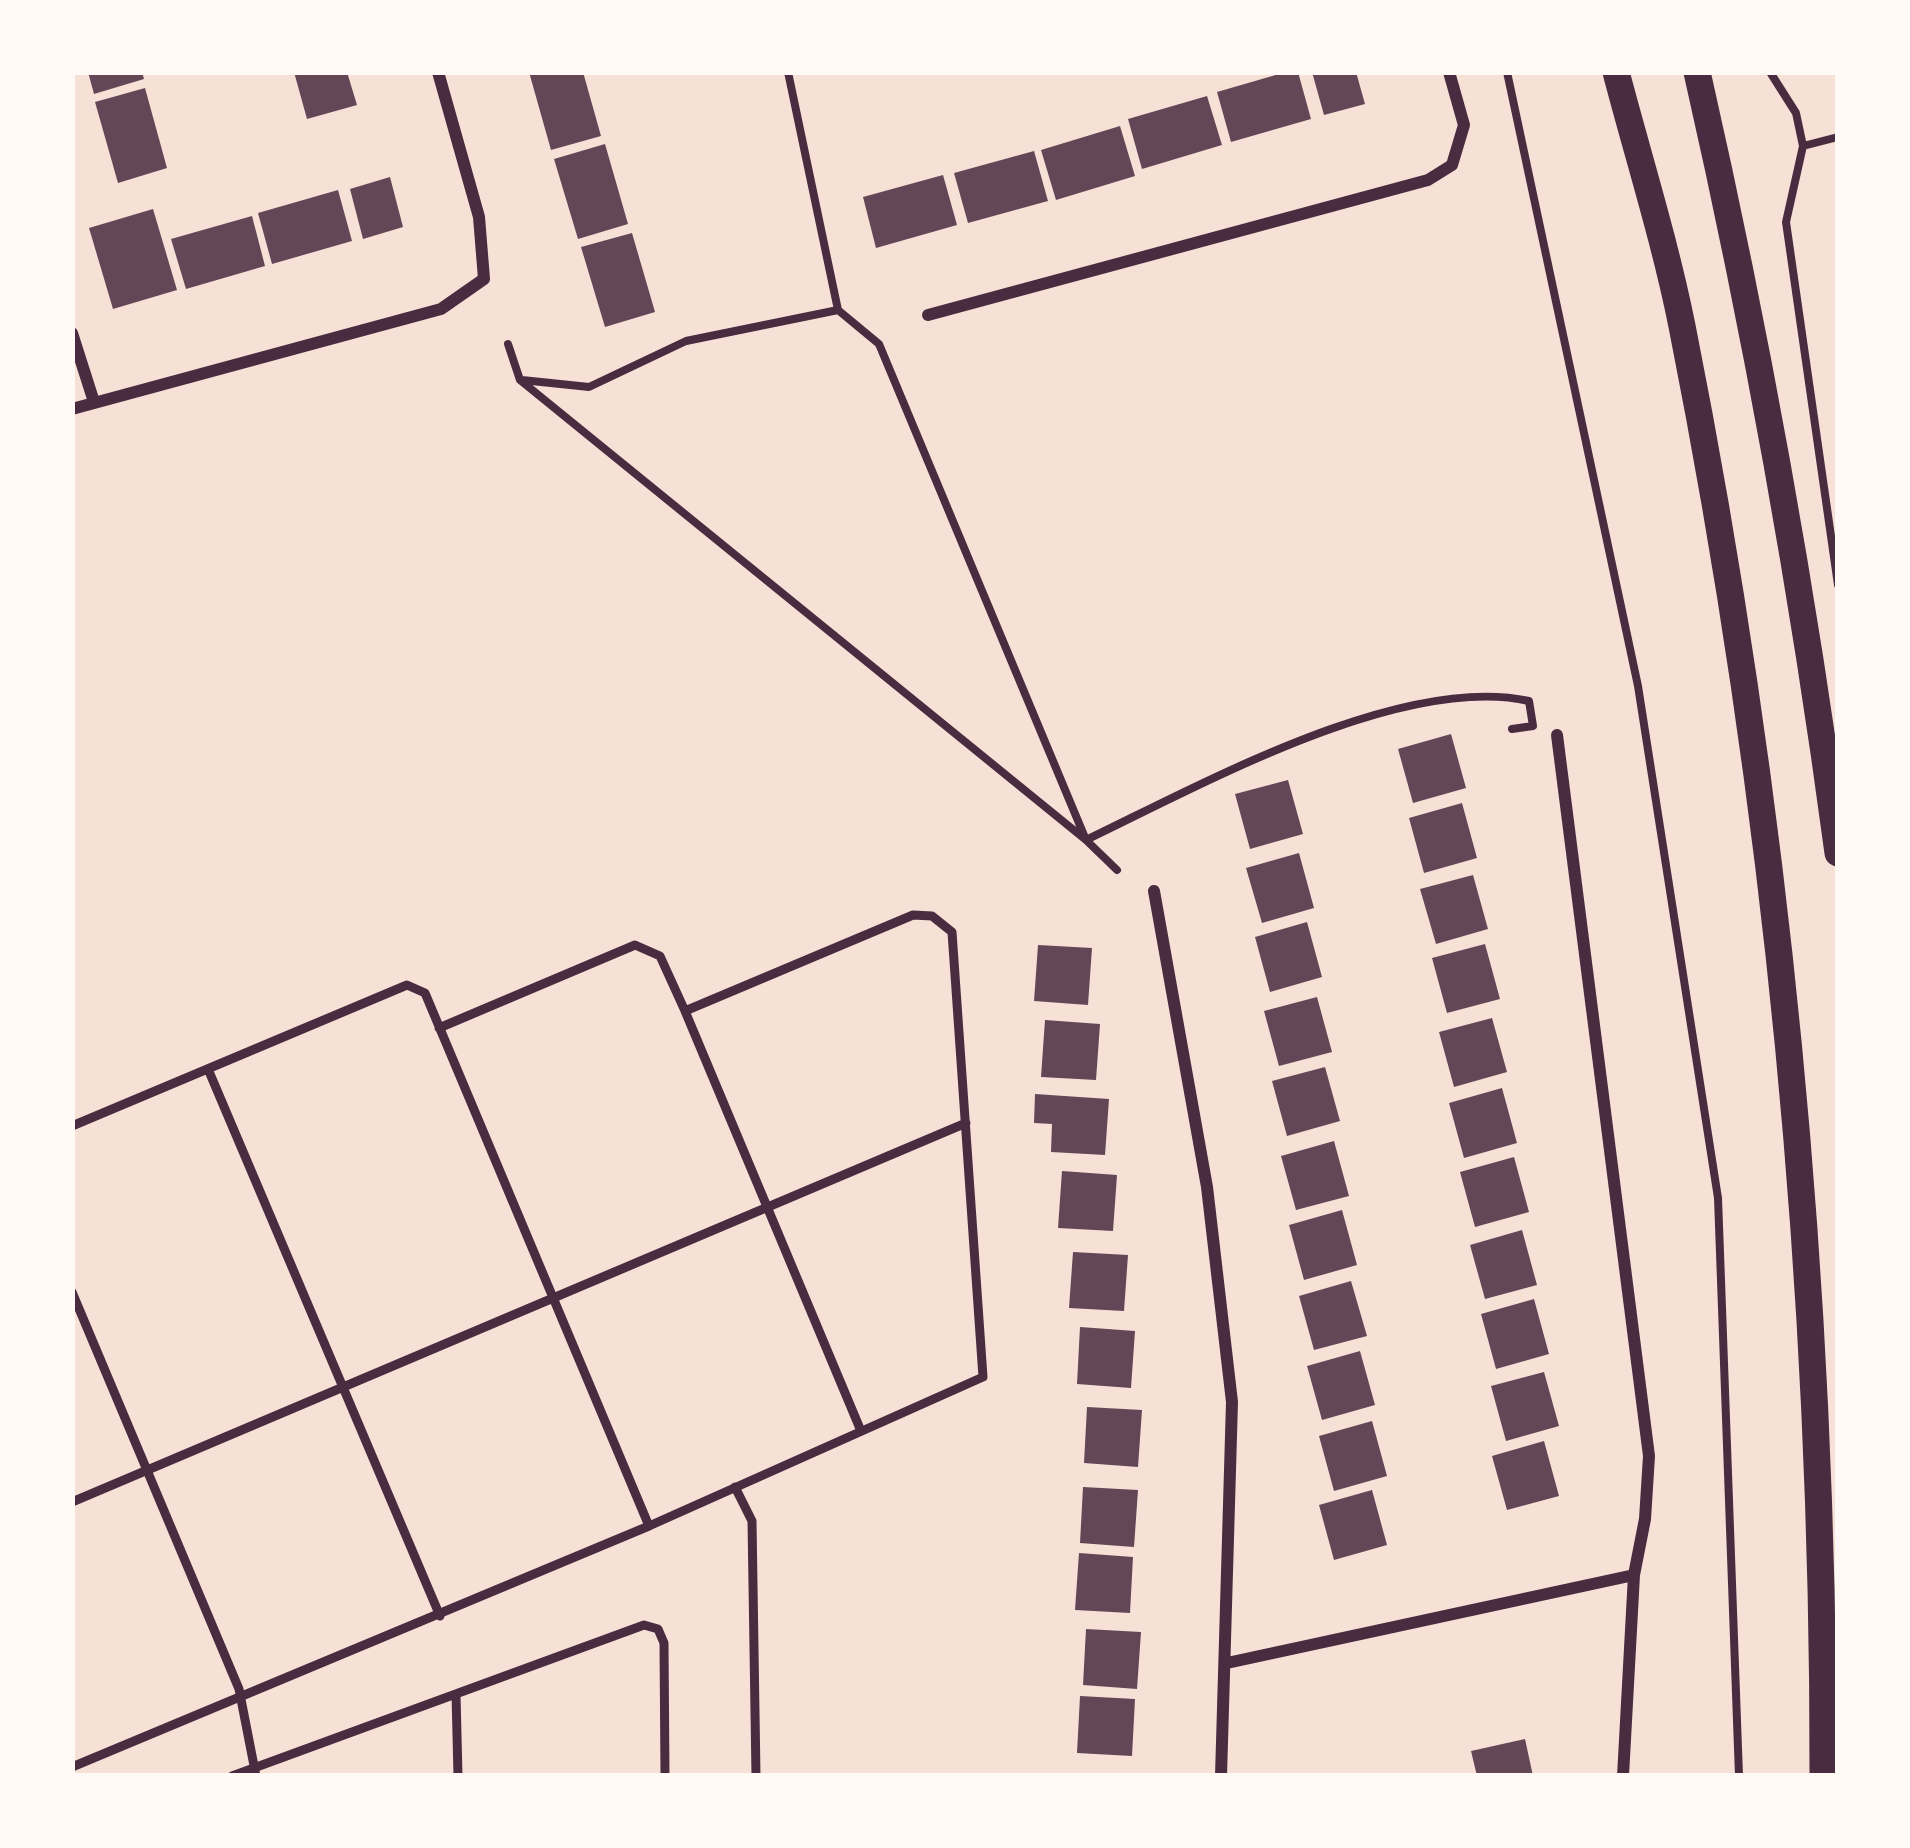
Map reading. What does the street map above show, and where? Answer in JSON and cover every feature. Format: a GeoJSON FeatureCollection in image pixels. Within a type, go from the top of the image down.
{"type":"FeatureCollection","features":[{"type":"Feature","properties":{"kind":"highway"},"geometry":{"type":"LineString","coordinates":[[1616,72],[1682,323],[1740,666],[1782,988],[1802,1184],[1816,1427],[1823,1776]]}},
{"type":"Feature","properties":{"kind":"highway"},"geometry":{"type":"LineString","coordinates":[[1697,72],[1752,311],[1810,649],[1838,853]]}},
{"type":"Feature","properties":{"kind":"street"},"geometry":{"type":"LineString","coordinates":[[72,409],[441,309],[484,279],[479,217],[438,72]]}},
{"type":"Feature","properties":{"kind":"street"},"geometry":{"type":"LineString","coordinates":[[928,315],[1428,180],[1452,165],[1464,125],[1449,72]]}},
{"type":"Feature","properties":{"kind":"street"},"geometry":{"type":"LineString","coordinates":[[72,333],[94,402]]}},
{"type":"Feature","properties":{"kind":"street"},"geometry":{"type":"LineString","coordinates":[[1557,735],[1649,1456],[1645,1519],[1634,1575],[1622,1776]]}},
{"type":"Feature","properties":{"kind":"street"},"geometry":{"type":"LineString","coordinates":[[1154,891],[1207,1187],[1232,1402],[1221,1776]]}},
{"type":"Feature","properties":{"kind":"street"},"geometry":{"type":"LineString","coordinates":[[1227,1664],[1634,1575]]}},
{"type":"Feature","properties":{"kind":"lane"},"geometry":{"type":"LineString","coordinates":[[72,1767],[440,1616],[983,1377],[952,932],[932,916],[913,915],[686,1011]]}},
{"type":"Feature","properties":{"kind":"lane"},"geometry":{"type":"LineString","coordinates":[[439,1028],[635,945],[660,956],[861,1432]]}},
{"type":"Feature","properties":{"kind":"lane"},"geometry":{"type":"LineString","coordinates":[[72,1126],[407,985],[425,993],[649,1526]]}},
{"type":"Feature","properties":{"kind":"lane"},"geometry":{"type":"LineString","coordinates":[[208,1069],[440,1616]]}},
{"type":"Feature","properties":{"kind":"lane"},"geometry":{"type":"LineString","coordinates":[[72,1502],[965,1124]]}},
{"type":"Feature","properties":{"kind":"lane"},"geometry":{"type":"LineString","coordinates":[[72,1292],[242,1700],[256,1772]]}},
{"type":"Feature","properties":{"kind":"lane"},"geometry":{"type":"LineString","coordinates":[[735,1487],[752,1521],[755,1776]]}},
{"type":"Feature","properties":{"kind":"lane"},"geometry":{"type":"LineString","coordinates":[[232,1776],[256,1772],[644,1625],[658,1630],[664,1642],[665,1776]]}},
{"type":"Feature","properties":{"kind":"lane"},"geometry":{"type":"LineString","coordinates":[[456,1694],[458,1776]]}},
{"type":"Feature","properties":{"kind":"path"},"geometry":{"type":"LineString","coordinates":[[788,72],[838,310],[879,344],[1086,840]]}},
{"type":"Feature","properties":{"kind":"path"},"geometry":{"type":"LineString","coordinates":[[1507,72],[1638,686],[1718,1198],[1739,1776]]}},
{"type":"Feature","properties":{"kind":"path"},"geometry":{"type":"LineString","coordinates":[[1770,72],[1796,113],[1803,146],[1786,222],[1838,585]]}},
{"type":"Feature","properties":{"kind":"path"},"geometry":{"type":"LineString","coordinates":[[1803,146],[1838,136]]}},
{"type":"Feature","properties":{"kind":"path"},"geometry":{"type":"LineString","coordinates":[[520,380],[590,387],[686,341],[838,310]]}},
{"type":"Feature","properties":{"kind":"path"},"geometry":{"type":"LineString","coordinates":[[508,344],[520,380],[1117,870]]}},
{"type":"Feature","properties":{"kind":"path"},"geometry":{"type":"LineString","coordinates":[[1086,840],[1325,731],[1425,702],[1504,696],[1529,701],[1533,726],[1512,730]]}},
{"type":"Feature","properties":{"kind":"building"},"geometry":{"type":"Polygon","coordinates":[[[88,72],[142,72],[144,79],[94,94],[88,72]]]}},
{"type":"Feature","properties":{"kind":"building"},"geometry":{"type":"Polygon","coordinates":[[[294,72],[347,72],[357,105],[307,119],[294,72]]]}},
{"type":"Feature","properties":{"kind":"building"},"geometry":{"type":"Polygon","coordinates":[[[529,72],[583,72],[601,136],[551,150],[529,72]]]}},
{"type":"Feature","properties":{"kind":"building"},"geometry":{"type":"Polygon","coordinates":[[[1298,72],[1311,119],[1231,142],[1217,92],[1298,72]]]}},
{"type":"Feature","properties":{"kind":"building"},"geometry":{"type":"Polygon","coordinates":[[[1312,72],[1356,72],[1365,104],[1324,115],[1312,72]]]}},
{"type":"Feature","properties":{"kind":"building"},"geometry":{"type":"Polygon","coordinates":[[[145,88],[167,168],[118,183],[95,102],[145,88]]]}},
{"type":"Feature","properties":{"kind":"building"},"geometry":{"type":"Polygon","coordinates":[[[1207,96],[1222,145],[1142,169],[1128,119],[1207,96]]]}},
{"type":"Feature","properties":{"kind":"building"},"geometry":{"type":"Polygon","coordinates":[[[1120,126],[1135,176],[1056,200],[1041,150],[1120,126]]]}},
{"type":"Feature","properties":{"kind":"building"},"geometry":{"type":"Polygon","coordinates":[[[605,144],[628,224],[578,239],[554,159],[605,144]]]}},
{"type":"Feature","properties":{"kind":"building"},"geometry":{"type":"Polygon","coordinates":[[[1034,151],[1048,201],[968,223],[954,173],[1034,151]]]}},
{"type":"Feature","properties":{"kind":"building"},"geometry":{"type":"Polygon","coordinates":[[[943,175],[957,225],[876,248],[863,197],[943,175]]]}},
{"type":"Feature","properties":{"kind":"building"},"geometry":{"type":"Polygon","coordinates":[[[390,177],[403,227],[363,239],[350,189],[390,177]]]}},
{"type":"Feature","properties":{"kind":"building"},"geometry":{"type":"Polygon","coordinates":[[[338,190],[352,241],[272,264],[258,213],[338,190]]]}},
{"type":"Feature","properties":{"kind":"building"},"geometry":{"type":"Polygon","coordinates":[[[153,209],[177,290],[113,309],[89,228],[153,209]]]}},
{"type":"Feature","properties":{"kind":"building"},"geometry":{"type":"Polygon","coordinates":[[[252,216],[265,266],[186,289],[171,239],[252,216]]]}},
{"type":"Feature","properties":{"kind":"building"},"geometry":{"type":"Polygon","coordinates":[[[632,233],[655,312],[605,327],[581,247],[632,233]]]}},
{"type":"Feature","properties":{"kind":"building"},"geometry":{"type":"Polygon","coordinates":[[[1451,734],[1466,788],[1413,803],[1398,749],[1451,734]]]}},
{"type":"Feature","properties":{"kind":"building"},"geometry":{"type":"Polygon","coordinates":[[[1288,780],[1303,834],[1250,849],[1235,794],[1288,780]]]}},
{"type":"Feature","properties":{"kind":"building"},"geometry":{"type":"Polygon","coordinates":[[[1462,803],[1477,858],[1424,873],[1409,818],[1462,803]]]}},
{"type":"Feature","properties":{"kind":"building"},"geometry":{"type":"Polygon","coordinates":[[[1299,853],[1314,908],[1262,923],[1246,868],[1299,853]]]}},
{"type":"Feature","properties":{"kind":"building"},"geometry":{"type":"Polygon","coordinates":[[[1473,875],[1488,929],[1436,944],[1420,889],[1473,875]]]}},
{"type":"Feature","properties":{"kind":"building"},"geometry":{"type":"Polygon","coordinates":[[[1307,922],[1322,977],[1270,992],[1255,937],[1307,922]]]}},
{"type":"Feature","properties":{"kind":"building"},"geometry":{"type":"Polygon","coordinates":[[[1485,944],[1500,999],[1447,1013],[1432,958],[1485,944]]]}},
{"type":"Feature","properties":{"kind":"building"},"geometry":{"type":"Polygon","coordinates":[[[1038,945],[1092,948],[1088,1005],[1034,1001],[1038,945]]]}},
{"type":"Feature","properties":{"kind":"building"},"geometry":{"type":"Polygon","coordinates":[[[1317,997],[1332,1052],[1279,1066],[1264,1011],[1317,997]]]}},
{"type":"Feature","properties":{"kind":"building"},"geometry":{"type":"Polygon","coordinates":[[[1492,1018],[1507,1072],[1454,1087],[1439,1032],[1492,1018]]]}},
{"type":"Feature","properties":{"kind":"building"},"geometry":{"type":"Polygon","coordinates":[[[1045,1020],[1100,1024],[1096,1080],[1041,1077],[1045,1020]]]}},
{"type":"Feature","properties":{"kind":"building"},"geometry":{"type":"Polygon","coordinates":[[[1325,1067],[1340,1121],[1287,1136],[1272,1081],[1325,1067]]]}},
{"type":"Feature","properties":{"kind":"building"},"geometry":{"type":"Polygon","coordinates":[[[1502,1088],[1517,1143],[1464,1158],[1449,1103],[1502,1088]]]}},
{"type":"Feature","properties":{"kind":"building"},"geometry":{"type":"Polygon","coordinates":[[[1035,1094],[1109,1099],[1105,1155],[1051,1152],[1052,1124],[1034,1123],[1035,1094]]]}},
{"type":"Feature","properties":{"kind":"building"},"geometry":{"type":"Polygon","coordinates":[[[1334,1141],[1349,1196],[1296,1210],[1281,1156],[1334,1141]]]}},
{"type":"Feature","properties":{"kind":"building"},"geometry":{"type":"Polygon","coordinates":[[[1514,1157],[1529,1212],[1475,1227],[1460,1172],[1514,1157]]]}},
{"type":"Feature","properties":{"kind":"building"},"geometry":{"type":"Polygon","coordinates":[[[1062,1171],[1117,1175],[1113,1231],[1058,1228],[1062,1171]]]}},
{"type":"Feature","properties":{"kind":"building"},"geometry":{"type":"Polygon","coordinates":[[[1342,1210],[1357,1265],[1304,1280],[1289,1225],[1342,1210]]]}},
{"type":"Feature","properties":{"kind":"building"},"geometry":{"type":"Polygon","coordinates":[[[1522,1230],[1537,1285],[1485,1299],[1470,1245],[1522,1230]]]}},
{"type":"Feature","properties":{"kind":"building"},"geometry":{"type":"Polygon","coordinates":[[[1073,1252],[1128,1255],[1124,1311],[1069,1308],[1073,1252]]]}},
{"type":"Feature","properties":{"kind":"building"},"geometry":{"type":"Polygon","coordinates":[[[1351,1281],[1367,1336],[1314,1350],[1299,1296],[1351,1281]]]}},
{"type":"Feature","properties":{"kind":"building"},"geometry":{"type":"Polygon","coordinates":[[[1534,1299],[1549,1354],[1496,1369],[1481,1314],[1534,1299]]]}},
{"type":"Feature","properties":{"kind":"building"},"geometry":{"type":"Polygon","coordinates":[[[1080,1327],[1135,1331],[1131,1388],[1077,1384],[1080,1327]]]}},
{"type":"Feature","properties":{"kind":"building"},"geometry":{"type":"Polygon","coordinates":[[[1360,1351],[1375,1405],[1322,1420],[1307,1366],[1360,1351]]]}},
{"type":"Feature","properties":{"kind":"building"},"geometry":{"type":"Polygon","coordinates":[[[1544,1372],[1559,1426],[1506,1441],[1491,1386],[1544,1372]]]}},
{"type":"Feature","properties":{"kind":"building"},"geometry":{"type":"Polygon","coordinates":[[[1087,1407],[1142,1410],[1138,1467],[1084,1463],[1087,1407]]]}},
{"type":"Feature","properties":{"kind":"building"},"geometry":{"type":"Polygon","coordinates":[[[1372,1421],[1387,1476],[1334,1491],[1319,1436],[1372,1421]]]}},
{"type":"Feature","properties":{"kind":"building"},"geometry":{"type":"Polygon","coordinates":[[[1544,1441],[1559,1496],[1507,1510],[1492,1456],[1544,1441]]]}},
{"type":"Feature","properties":{"kind":"building"},"geometry":{"type":"Polygon","coordinates":[[[1083,1487],[1138,1490],[1134,1547],[1080,1543],[1083,1487]]]}},
{"type":"Feature","properties":{"kind":"building"},"geometry":{"type":"Polygon","coordinates":[[[1372,1490],[1387,1545],[1334,1560],[1319,1505],[1372,1490]]]}},
{"type":"Feature","properties":{"kind":"building"},"geometry":{"type":"Polygon","coordinates":[[[1079,1553],[1133,1557],[1130,1613],[1075,1610],[1079,1553]]]}},
{"type":"Feature","properties":{"kind":"building"},"geometry":{"type":"Polygon","coordinates":[[[1086,1629],[1141,1632],[1137,1689],[1083,1685],[1086,1629]]]}},
{"type":"Feature","properties":{"kind":"building"},"geometry":{"type":"Polygon","coordinates":[[[1080,1696],[1135,1699],[1132,1756],[1077,1753],[1080,1696]]]}},
{"type":"Feature","properties":{"kind":"building"},"geometry":{"type":"Polygon","coordinates":[[[1525,1739],[1533,1776],[1477,1776],[1471,1751],[1525,1739]]]}}]}
